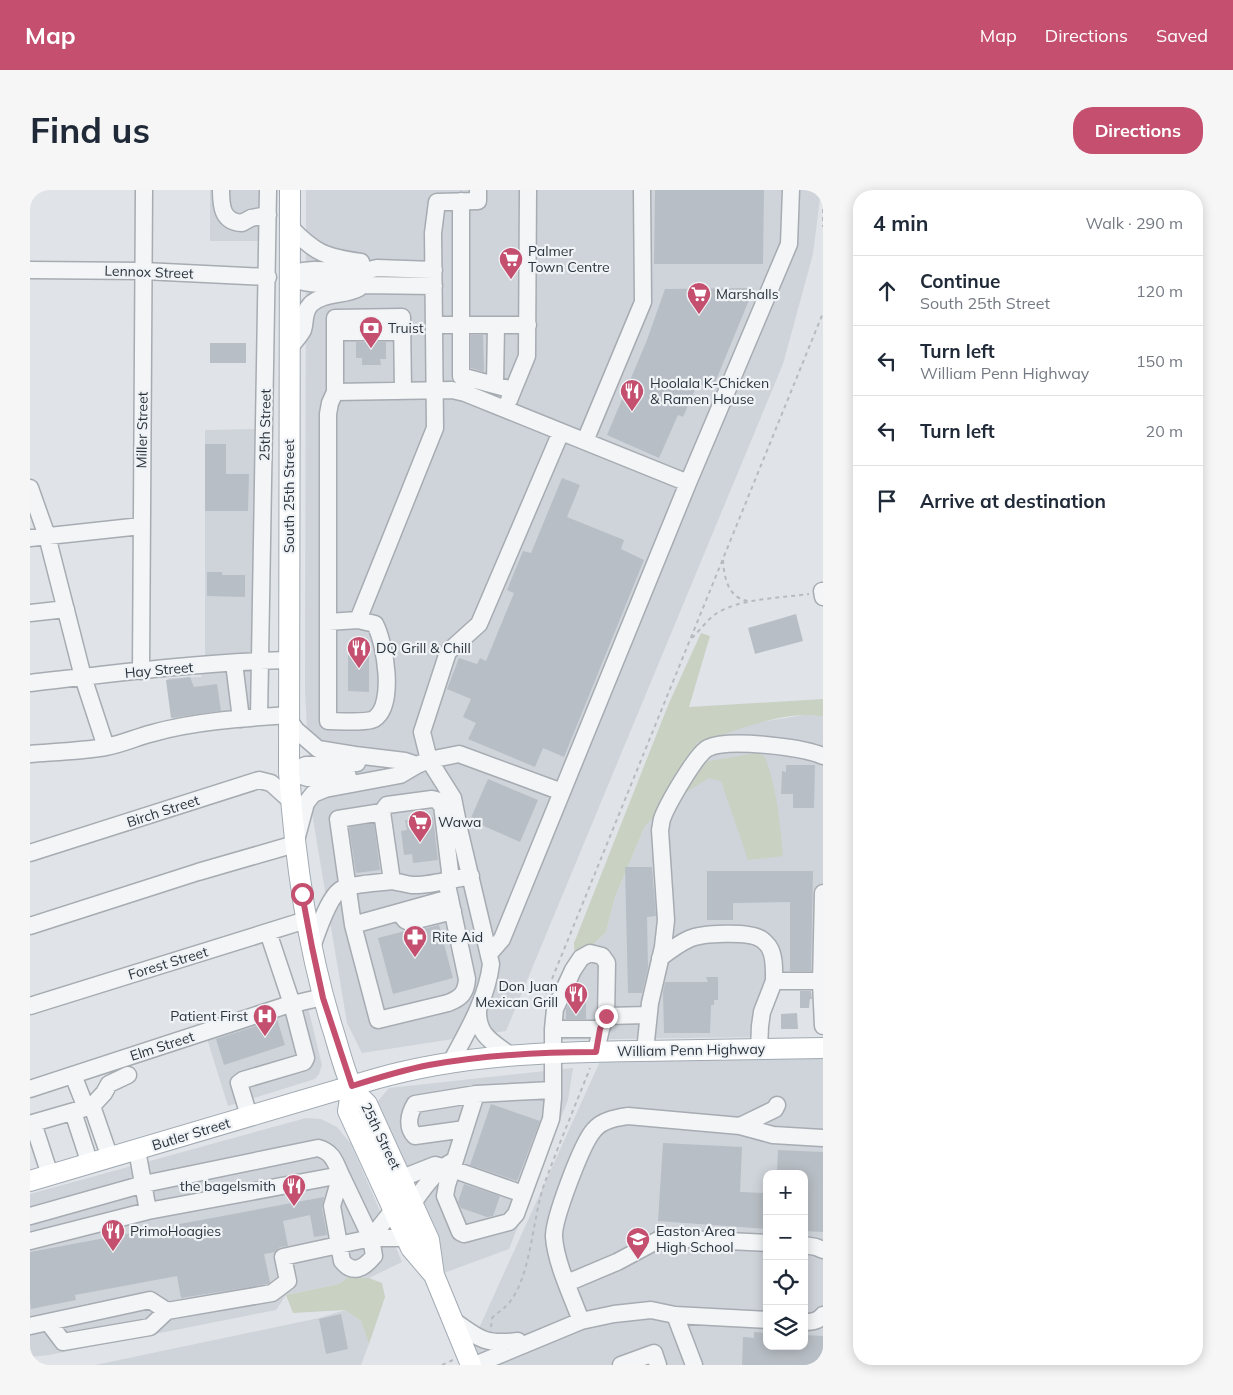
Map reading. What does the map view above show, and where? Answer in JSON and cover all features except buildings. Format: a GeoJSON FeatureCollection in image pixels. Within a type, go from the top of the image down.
{"type":"FeatureCollection","features":[{"type":"Feature","properties":{"kind":"main road"},"geometry":{"type":"LineString","coordinates":[[290,190],[290,277]]}},
{"type":"Feature","properties":{"kind":"main road","name":"South 25th Street"},"geometry":{"type":"LineString","coordinates":[[290,277],[289,772],[291,801],[306,920],[323,998],[352,1086]]}},
{"type":"Feature","properties":{"kind":"main road","name":"William Penn Highway"},"geometry":{"type":"LineString","coordinates":[[352,1086],[405,1070],[510,1055],[554,1052],[823,1048]]}},
{"type":"Feature","properties":{"kind":"main road","name":"Butler Street"},"geometry":{"type":"LineString","coordinates":[[30,1181],[352,1086]]}},
{"type":"Feature","properties":{"kind":"main road","name":"25th Street"},"geometry":{"type":"LineString","coordinates":[[352,1086],[367,1104],[429,1240],[434,1275],[453,1320],[462,1363]]}},
{"type":"Feature","properties":{"kind":"main road","name":"25th Street"},"geometry":{"type":"LineString","coordinates":[[352,1086],[348,1111],[411,1248],[434,1275]]}},
{"type":"Feature","properties":{"kind":"street","name":"Miller Street"},"geometry":{"type":"LineString","coordinates":[[141,671],[144,190]]}},
{"type":"Feature","properties":{"kind":"street"},"geometry":{"type":"LineString","coordinates":[[221,190],[223,213],[231,221],[242,223],[251,218],[268,215]]}},
{"type":"Feature","properties":{"kind":"street","name":"25th Street"},"geometry":{"type":"LineString","coordinates":[[259,718],[268,190]]}},
{"type":"Feature","properties":{"kind":"street"},"geometry":{"type":"LineString","coordinates":[[358,620],[435,428],[433,233],[437,202],[478,201],[478,190]]}},
{"type":"Feature","properties":{"kind":"street"},"geometry":{"type":"LineString","coordinates":[[505,409],[527,356],[528,190]]}},
{"type":"Feature","properties":{"kind":"street"},"geometry":{"type":"LineString","coordinates":[[584,441],[643,302],[642,190]]}},
{"type":"Feature","properties":{"kind":"street"},"geometry":{"type":"LineString","coordinates":[[489,954],[502,939],[688,484],[790,244],[791,190]]}},
{"type":"Feature","properties":{"kind":"street"},"geometry":{"type":"LineString","coordinates":[[460,201],[461,376],[513,390]]}},
{"type":"Feature","properties":{"kind":"street"},"geometry":{"type":"LineString","coordinates":[[290,227],[304,241],[320,252],[377,268],[434,278]]}},
{"type":"Feature","properties":{"kind":"street"},"geometry":{"type":"LineString","coordinates":[[290,277],[303,271],[377,268]]}},
{"type":"Feature","properties":{"kind":"street","name":"Lennox Street"},"geometry":{"type":"LineString","coordinates":[[30,270],[144,271],[268,277]]}},
{"type":"Feature","properties":{"kind":"street"},"geometry":{"type":"LineString","coordinates":[[290,277],[305,282],[352,283],[363,286],[434,278]]}},
{"type":"Feature","properties":{"kind":"street"},"geometry":{"type":"LineString","coordinates":[[289,349],[303,329],[305,314],[310,305],[326,297],[355,291],[363,286]]}},
{"type":"Feature","properties":{"kind":"street"},"geometry":{"type":"LineString","coordinates":[[328,718],[328,414],[335,392],[335,318],[402,317],[403,391]]}},
{"type":"Feature","properties":{"kind":"street"},"geometry":{"type":"LineString","coordinates":[[435,325],[528,326]]}},
{"type":"Feature","properties":{"kind":"street"},"geometry":{"type":"LineString","coordinates":[[495,384],[496,326]]}},
{"type":"Feature","properties":{"kind":"street"},"geometry":{"type":"LineString","coordinates":[[335,392],[452,390],[465,393],[688,484]]}},
{"type":"Feature","properties":{"kind":"street"},"geometry":{"type":"LineString","coordinates":[[451,1062],[478,1009],[490,974],[491,964],[453,798],[422,762],[422,732],[448,652],[479,624],[561,432]]}},
{"type":"Feature","properties":{"kind":"street"},"geometry":{"type":"LineString","coordinates":[[30,488],[47,536],[83,677],[106,747]]}},
{"type":"Feature","properties":{"kind":"street"},"geometry":{"type":"LineString","coordinates":[[30,538],[141,526]]}},
{"type":"Feature","properties":{"kind":"street"},"geometry":{"type":"LineString","coordinates":[[30,613],[66,609]]}},
{"type":"Feature","properties":{"kind":"street"},"geometry":{"type":"LineString","coordinates":[[328,622],[358,620],[375,624],[381,638],[386,659],[384,700],[378,715],[372,720],[328,718]]}},
{"type":"Feature","properties":{"kind":"street"},"geometry":{"type":"LineString","coordinates":[[328,718],[364,715],[372,708],[375,695],[376,662],[380,658],[386,659]]}},
{"type":"Feature","properties":{"kind":"street","name":"Hay Street"},"geometry":{"type":"LineString","coordinates":[[30,683],[141,671],[289,660]]}},
{"type":"Feature","properties":{"kind":"street"},"geometry":{"type":"LineString","coordinates":[[234,663],[241,719]]}},
{"type":"Feature","properties":{"kind":"street"},"geometry":{"type":"LineString","coordinates":[[30,754],[106,747],[153,732],[241,719],[289,718],[296,730],[318,749],[400,768]]}},
{"type":"Feature","properties":{"kind":"street"},"geometry":{"type":"LineString","coordinates":[[644,1051],[648,1015],[666,920],[660,830],[662,819],[697,758],[709,748],[723,744],[796,748],[823,756]]}},
{"type":"Feature","properties":{"kind":"street"},"geometry":{"type":"LineString","coordinates":[[30,926],[198,872],[295,844],[306,803],[313,794],[400,768],[405,761],[422,762],[459,754],[562,792]]}},
{"type":"Feature","properties":{"kind":"street"},"geometry":{"type":"LineString","coordinates":[[289,772],[308,778],[400,768]]}},
{"type":"Feature","properties":{"kind":"street","name":"Birch Street"},"geometry":{"type":"LineString","coordinates":[[30,853],[259,780],[271,783],[291,801]]}},
{"type":"Feature","properties":{"kind":"street"},"geometry":{"type":"LineString","coordinates":[[382,812],[338,819],[353,924],[378,1020],[448,1003],[464,994],[467,987],[467,979],[451,905],[442,805],[436,800],[387,805],[382,812],[392,881]]}},
{"type":"Feature","properties":{"kind":"street"},"geometry":{"type":"LineString","coordinates":[[312,947],[323,918],[335,895],[341,890],[348,887],[392,881],[413,885],[470,876]]}},
{"type":"Feature","properties":{"kind":"street"},"geometry":{"type":"LineString","coordinates":[[823,893],[823,1026]]}},
{"type":"Feature","properties":{"kind":"street"},"geometry":{"type":"LineString","coordinates":[[353,924],[399,912],[451,905]]}},
{"type":"Feature","properties":{"kind":"street","name":"Forest Street"},"geometry":{"type":"LineString","coordinates":[[30,1006],[306,920]]}},
{"type":"Feature","properties":{"kind":"street"},"geometry":{"type":"LineString","coordinates":[[249,1116],[239,1083],[243,1080],[304,1062],[306,1058],[292,1004],[268,932]]}},
{"type":"Feature","properties":{"kind":"street"},"geometry":{"type":"LineString","coordinates":[[660,958],[690,938],[713,934],[740,934],[760,938],[770,948],[773,959],[774,981],[762,1012],[759,1049]]}},
{"type":"Feature","properties":{"kind":"street"},"geometry":{"type":"LineString","coordinates":[[476,1094],[465,1129],[450,1165],[445,1196],[460,1232],[464,1234],[509,1222],[516,1214],[550,1119],[553,1090],[553,1029],[555,1009],[573,970],[581,958],[590,953],[602,956],[607,964],[603,1023],[596,1052]]}},
{"type":"Feature","properties":{"kind":"street"},"geometry":{"type":"LineString","coordinates":[[774,981],[822,982]]}},
{"type":"Feature","properties":{"kind":"street","name":"Elm Street"},"geometry":{"type":"LineString","coordinates":[[30,1089],[292,1004],[323,998]]}},
{"type":"Feature","properties":{"kind":"street"},"geometry":{"type":"LineString","coordinates":[[478,1009],[478,1022],[481,1030],[489,1039],[510,1055]]}},
{"type":"Feature","properties":{"kind":"street"},"geometry":{"type":"LineString","coordinates":[[553,1029],[648,1015]]}},
{"type":"Feature","properties":{"kind":"street"},"geometry":{"type":"LineString","coordinates":[[73,1075],[84,1109],[110,1158]]}},
{"type":"Feature","properties":{"kind":"street"},"geometry":{"type":"LineString","coordinates":[[50,1176],[33,1123],[84,1109],[104,1094],[109,1084],[128,1075]]}},
{"type":"Feature","properties":{"kind":"street"},"geometry":{"type":"LineString","coordinates":[[465,1129],[415,1136],[410,1132],[410,1117],[416,1104],[476,1094],[553,1090]]}},
{"type":"Feature","properties":{"kind":"street"},"geometry":{"type":"LineString","coordinates":[[740,1126],[775,1109],[777,1105]]}},
{"type":"Feature","properties":{"kind":"street"},"geometry":{"type":"LineString","coordinates":[[84,1109],[90,1164]]}},
{"type":"Feature","properties":{"kind":"street"},"geometry":{"type":"LineString","coordinates":[[581,1321],[567,1283],[554,1238],[559,1209],[579,1160],[594,1129],[603,1122],[628,1116],[740,1126],[773,1135],[823,1138]]}},
{"type":"Feature","properties":{"kind":"street"},"geometry":{"type":"LineString","coordinates":[[30,1216],[144,1184],[318,1148],[327,1151],[333,1158],[371,1238],[374,1256],[362,1268],[355,1269],[346,1266],[342,1261],[338,1245],[332,1206],[341,1176]]}},
{"type":"Feature","properties":{"kind":"street"},"geometry":{"type":"LineString","coordinates":[[137,1150],[148,1211]]}},
{"type":"Feature","properties":{"kind":"street"},"geometry":{"type":"LineString","coordinates":[[402,1178],[435,1165],[450,1165],[523,1194]]}},
{"type":"Feature","properties":{"kind":"street"},"geometry":{"type":"LineString","coordinates":[[413,1203],[426,1184],[450,1165]]}},
{"type":"Feature","properties":{"kind":"street"},"geometry":{"type":"LineString","coordinates":[[30,1241],[148,1211],[341,1176]]}},
{"type":"Feature","properties":{"kind":"street"},"geometry":{"type":"LineString","coordinates":[[371,1238],[393,1210]]}},
{"type":"Feature","properties":{"kind":"street"},"geometry":{"type":"LineString","coordinates":[[48,1322],[63,1342],[150,1327],[167,1311],[272,1293],[288,1281],[282,1257],[371,1238],[406,1238]]}},
{"type":"Feature","properties":{"kind":"street"},"geometry":{"type":"LineString","coordinates":[[567,1283],[617,1262],[660,1239],[763,1243]]}},
{"type":"Feature","properties":{"kind":"street"},"geometry":{"type":"LineString","coordinates":[[808,1245],[816,1246],[823,1250]]}},
{"type":"Feature","properties":{"kind":"street"},"geometry":{"type":"LineString","coordinates":[[30,1326],[150,1300],[167,1311]]}},
{"type":"Feature","properties":{"kind":"street"},"geometry":{"type":"LineString","coordinates":[[475,1365],[581,1321],[614,1314],[645,1310],[675,1315],[763,1320]]}},
{"type":"Feature","properties":{"kind":"street"},"geometry":{"type":"LineString","coordinates":[[675,1315],[694,1365]]}},
{"type":"Feature","properties":{"kind":"street"},"geometry":{"type":"LineString","coordinates":[[808,1322],[814,1322],[823,1315]]}},
{"type":"Feature","properties":{"kind":"street"},"geometry":{"type":"LineString","coordinates":[[453,1320],[476,1337],[488,1342],[533,1340]]}},
{"type":"Feature","properties":{"kind":"street"},"geometry":{"type":"LineString","coordinates":[[504,1365],[533,1340]]}},
{"type":"Feature","properties":{"kind":"street"},"geometry":{"type":"LineString","coordinates":[[621,1365],[654,1352],[658,1365]]}},
{"type":"Feature","properties":{"kind":"path"},"geometry":{"type":"LineString","coordinates":[[823,209],[823,227]]}},
{"type":"Feature","properties":{"kind":"path"},"geometry":{"type":"LineString","coordinates":[[545,993],[823,313]]}},
{"type":"Feature","properties":{"kind":"path"},"geometry":{"type":"LineString","coordinates":[[723,558],[725,575],[732,593],[741,599],[753,601]]}},
{"type":"Feature","properties":{"kind":"path"},"geometry":{"type":"LineString","coordinates":[[690,640],[716,614],[727,608],[753,601],[822,594]]}},
{"type":"Feature","properties":{"kind":"path"},"geometry":{"type":"LineString","coordinates":[[491,1327],[492,1318],[509,1304],[518,1288],[527,1260],[545,1183],[596,1052]]}},
{"type":"Feature","properties":{"kind":"path"},"geometry":{"type":"LineString","coordinates":[[442,1365],[462,1363]]}},
{"type":"Feature","properties":{"kind":"shaded area"},"geometry":{"type":"Polygon","coordinates":[[[210,190],[262,190],[262,241],[210,241],[210,190]]]}},
{"type":"Feature","properties":{"kind":"shaded area"},"geometry":{"type":"Polygon","coordinates":[[[306,190],[821,190],[813,254],[783,364],[506,1031],[362,1053],[347,1023],[311,807],[305,691],[306,190]]]}},
{"type":"Feature","properties":{"kind":"shaded area"},"geometry":{"type":"Polygon","coordinates":[[[256,429],[256,653],[270,669],[268,716],[174,727],[168,678],[201,677],[205,656],[205,430],[256,429]]]}},
{"type":"Feature","properties":{"kind":"shaded area"},"geometry":{"type":"Polygon","coordinates":[[[810,714],[823,717],[823,984],[790,981],[765,1006],[760,1037],[546,1040],[575,962],[606,932],[615,897],[645,826],[682,728],[754,723],[810,714]]]}},
{"type":"Feature","properties":{"kind":"shaded area"},"geometry":{"type":"Polygon","coordinates":[[[306,999],[322,1065],[319,1074],[315,1079],[228,1106],[204,1029],[306,999]]]}},
{"type":"Feature","properties":{"kind":"shaded area","name":"Easton Area High School"},"geometry":{"type":"Polygon","coordinates":[[[823,1056],[823,1365],[476,1365],[470,1348],[602,1057],[823,1056]]]}},
{"type":"Feature","properties":{"kind":"shaded area"},"geometry":{"type":"Polygon","coordinates":[[[573,1068],[568,1100],[509,1249],[444,1273],[373,1107],[389,1088],[573,1068]]]}},
{"type":"Feature","properties":{"kind":"shaded area"},"geometry":{"type":"Polygon","coordinates":[[[306,1118],[321,1119],[337,1127],[351,1144],[402,1262],[369,1278],[348,1277],[339,1284],[286,1295],[276,1310],[49,1355],[30,1357],[30,1194],[306,1118]]]}},
{"type":"Feature","properties":{"kind":"shaded area"},"geometry":{"type":"Polygon","coordinates":[[[345,1310],[361,1321],[369,1344],[361,1365],[95,1365],[319,1318],[345,1310]]]}},
{"type":"Feature","properties":{"kind":"green space"},"geometry":{"type":"Polygon","coordinates":[[[701,633],[710,636],[689,707],[823,699],[823,717],[808,715],[776,719],[696,743],[704,762],[757,753],[765,757],[775,793],[783,856],[748,860],[721,781],[709,778],[664,806],[645,826],[615,897],[606,932],[575,962],[574,943],[669,703],[701,633]]]}},
{"type":"Feature","properties":{"kind":"green space"},"geometry":{"type":"Polygon","coordinates":[[[348,1277],[369,1278],[382,1283],[385,1297],[369,1344],[361,1321],[345,1310],[293,1313],[286,1295],[339,1284],[348,1277]]]}},
{"type":"Feature","properties":{"kind":"place","name":"Palmer Town Centre"},"geometry":{"type":"Point","coordinates":[511,280]}},
{"type":"Feature","properties":{"kind":"place","name":"Marshalls"},"geometry":{"type":"Point","coordinates":[699,315]}},
{"type":"Feature","properties":{"kind":"place","name":"Truist"},"geometry":{"type":"Point","coordinates":[371,349]}},
{"type":"Feature","properties":{"kind":"place","name":"Hoolala K-Chicken & Ramen House"},"geometry":{"type":"Point","coordinates":[632,412]}},
{"type":"Feature","properties":{"kind":"place","name":"DQ Grill & Chill"},"geometry":{"type":"Point","coordinates":[359,669]}},
{"type":"Feature","properties":{"kind":"place","name":"Wawa"},"geometry":{"type":"Point","coordinates":[420,843]}},
{"type":"Feature","properties":{"kind":"place","name":"Rite Aid"},"geometry":{"type":"Point","coordinates":[415,958]}},
{"type":"Feature","properties":{"kind":"place","name":"Don Juan Mexican Grill"},"geometry":{"type":"Point","coordinates":[576,1015]}},
{"type":"Feature","properties":{"kind":"place","name":"Patient First"},"geometry":{"type":"Point","coordinates":[265,1037]}},
{"type":"Feature","properties":{"kind":"place","name":"the bagelsmith"},"geometry":{"type":"Point","coordinates":[294,1207]}},
{"type":"Feature","properties":{"kind":"place","name":"PrimoHoagies"},"geometry":{"type":"Point","coordinates":[113,1252]}},
{"type":"Feature","properties":{"kind":"place","name":"Easton Area High School"},"geometry":{"type":"Point","coordinates":[638,1260]}},
{"type":"Feature","properties":{"kind":"route"},"geometry":{"type":"LineString","coordinates":[[302,894],[323,998],[352,1086],[405,1070],[477,1058],[554,1052],[596,1052],[600,1029],[606,1016]]}}]}
